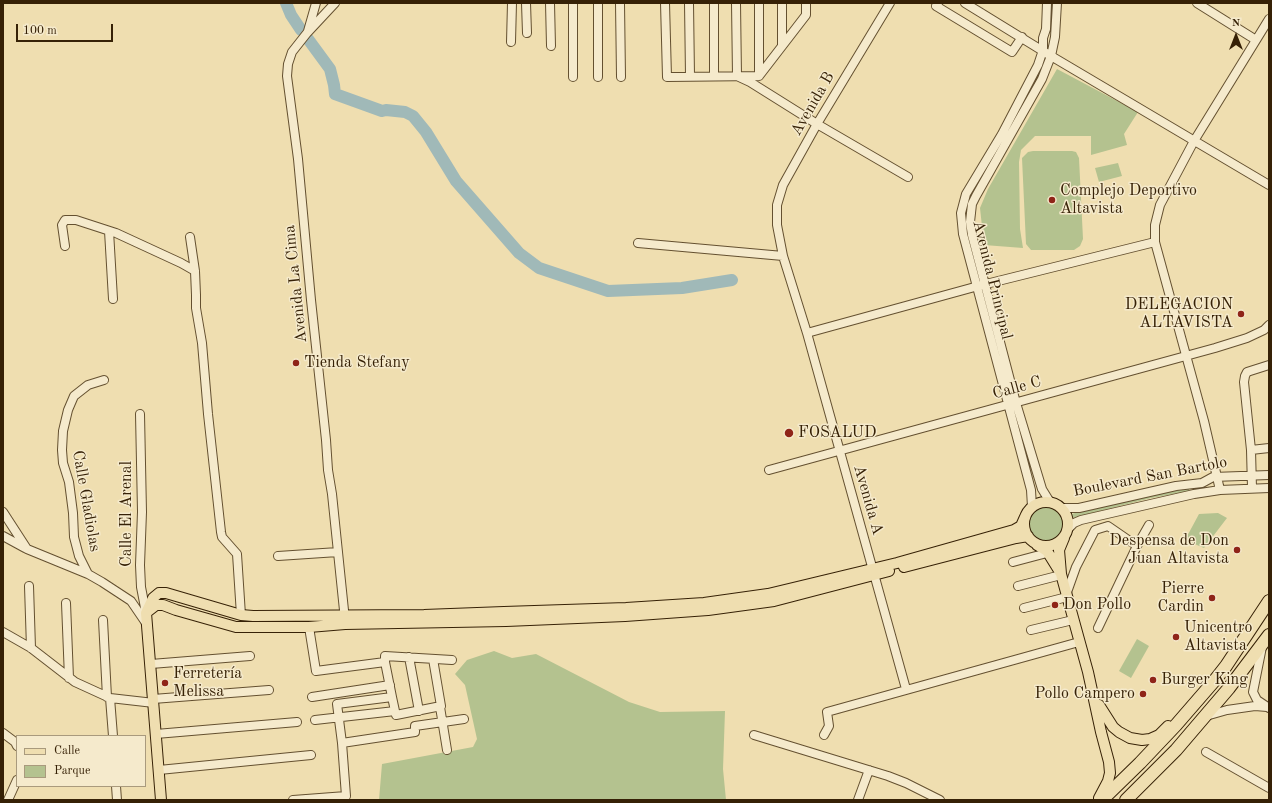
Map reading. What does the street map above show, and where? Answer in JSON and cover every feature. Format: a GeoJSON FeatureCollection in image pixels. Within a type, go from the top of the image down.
{"type":"FeatureCollection","features":[{"type":"Feature","properties":{"kind":"highway"},"geometry":{"type":"LineString","coordinates":[[1102,800],[1160,741],[1215,680],[1269,601]]}},
{"type":"Feature","properties":{"kind":"highway"},"geometry":{"type":"LineString","coordinates":[[1126,800],[1176,750],[1266,640]]}},
{"type":"Feature","properties":{"kind":"main road"},"geometry":{"type":"LineString","coordinates":[[874,572],[1014,530],[1021,526],[1032,507],[1037,504],[1050,502],[1062,508],[1068,518],[1066,533],[1059,550],[1062,577],[1094,696],[1109,762],[1110,772],[1105,790],[1098,800]]}},
{"type":"Feature","properties":{"kind":"main road"},"geometry":{"type":"LineString","coordinates":[[1025,517],[1024,527],[1028,536],[1048,553],[1062,577]]}},
{"type":"Feature","properties":{"kind":"main road"},"geometry":{"type":"LineString","coordinates":[[1036,544],[1052,546],[1061,541],[1066,533]]}},
{"type":"Feature","properties":{"kind":"main road"},"geometry":{"type":"LineString","coordinates":[[161,800],[146,613],[154,598],[159,593],[166,593],[241,615],[345,620],[504,612],[626,608],[704,603],[768,594],[874,572],[1028,536]]}},
{"type":"Feature","properties":{"kind":"main road"},"geometry":{"type":"LineString","coordinates":[[146,613],[156,606],[163,605],[236,627],[309,627],[345,620]]}},
{"type":"Feature","properties":{"kind":"main road"},"geometry":{"type":"LineString","coordinates":[[1094,696],[1106,718],[1119,732],[1130,738],[1142,740],[1150,739],[1159,735],[1215,680]]}},
{"type":"Feature","properties":{"kind":"street"},"geometry":{"type":"LineString","coordinates":[[307,33],[316,3]]}},
{"type":"Feature","properties":{"kind":"street"},"geometry":{"type":"LineString","coordinates":[[325,3],[327,12]]}},
{"type":"Feature","properties":{"kind":"street","name":"Avenida La Cima"},"geometry":{"type":"LineString","coordinates":[[335,3],[307,33],[292,52],[288,64],[287,76],[298,159],[311,300],[345,620]]}},
{"type":"Feature","properties":{"kind":"street"},"geometry":{"type":"LineString","coordinates":[[511,42],[512,3]]}},
{"type":"Feature","properties":{"kind":"street"},"geometry":{"type":"LineString","coordinates":[[526,3],[527,33]]}},
{"type":"Feature","properties":{"kind":"street"},"geometry":{"type":"LineString","coordinates":[[550,3],[551,46]]}},
{"type":"Feature","properties":{"kind":"street"},"geometry":{"type":"LineString","coordinates":[[573,3],[574,77]]}},
{"type":"Feature","properties":{"kind":"street"},"geometry":{"type":"LineString","coordinates":[[598,3],[598,76]]}},
{"type":"Feature","properties":{"kind":"street"},"geometry":{"type":"LineString","coordinates":[[620,3],[621,77]]}},
{"type":"Feature","properties":{"kind":"street"},"geometry":{"type":"LineString","coordinates":[[665,3],[667,76],[759,76]]}},
{"type":"Feature","properties":{"kind":"street"},"geometry":{"type":"LineString","coordinates":[[689,3],[690,76]]}},
{"type":"Feature","properties":{"kind":"street"},"geometry":{"type":"LineString","coordinates":[[714,3],[714,76]]}},
{"type":"Feature","properties":{"kind":"street"},"geometry":{"type":"LineString","coordinates":[[736,3],[737,76]]}},
{"type":"Feature","properties":{"kind":"street"},"geometry":{"type":"LineString","coordinates":[[759,3],[759,76]]}},
{"type":"Feature","properties":{"kind":"street"},"geometry":{"type":"LineString","coordinates":[[782,3],[782,46]]}},
{"type":"Feature","properties":{"kind":"street"},"geometry":{"type":"LineString","coordinates":[[759,76],[806,15],[806,3]]}},
{"type":"Feature","properties":{"kind":"street","name":"Avenida B"},"geometry":{"type":"LineString","coordinates":[[777,225],[777,205],[783,185],[817,124],[890,3]]}},
{"type":"Feature","properties":{"kind":"street"},"geometry":{"type":"LineString","coordinates":[[938,3],[936,6],[1012,52],[1022,37]]}},
{"type":"Feature","properties":{"kind":"street"},"geometry":{"type":"LineString","coordinates":[[965,3],[1051,56],[1269,185]]}},
{"type":"Feature","properties":{"kind":"street","name":"Avenida Principal"},"geometry":{"type":"LineString","coordinates":[[1046,3],[1046,29],[1043,38],[1043,50],[1038,65],[988,159],[966,194],[961,213],[963,234],[977,287],[1012,404],[1042,489],[1050,502]]}},
{"type":"Feature","properties":{"kind":"street","name":"Avenida Principal"},"geometry":{"type":"LineString","coordinates":[[1032,507],[1031,490],[970,222],[972,204],[1042,79],[1051,56],[1056,24],[1057,3]]}},
{"type":"Feature","properties":{"kind":"street"},"geometry":{"type":"LineString","coordinates":[[1197,3],[1256,40]]}},
{"type":"Feature","properties":{"kind":"street"},"geometry":{"type":"LineString","coordinates":[[1220,490],[1204,421],[1155,242],[1155,224],[1160,205],[1194,141],[1269,19]]}},
{"type":"Feature","properties":{"kind":"street"},"geometry":{"type":"LineString","coordinates":[[737,76],[750,82],[817,124],[908,177]]}},
{"type":"Feature","properties":{"kind":"street"},"geometry":{"type":"LineString","coordinates":[[65,246],[62,225],[65,220],[76,220],[109,231],[195,271]]}},
{"type":"Feature","properties":{"kind":"street","name":"Avenida A"},"geometry":{"type":"LineString","coordinates":[[777,225],[783,256],[807,333],[906,689]]}},
{"type":"Feature","properties":{"kind":"street"},"geometry":{"type":"LineString","coordinates":[[109,231],[113,299]]}},
{"type":"Feature","properties":{"kind":"street"},"geometry":{"type":"LineString","coordinates":[[190,237],[195,271],[196,308],[202,343],[211,443],[222,537],[237,554],[241,615]]}},
{"type":"Feature","properties":{"kind":"street"},"geometry":{"type":"LineString","coordinates":[[807,333],[977,287],[1155,242]]}},
{"type":"Feature","properties":{"kind":"street"},"geometry":{"type":"LineString","coordinates":[[638,243],[783,256]]}},
{"type":"Feature","properties":{"kind":"street","name":"Calle C"},"geometry":{"type":"LineString","coordinates":[[769,470],[1186,356],[1247,338],[1264,330],[1269,325]]}},
{"type":"Feature","properties":{"kind":"street"},"geometry":{"type":"LineString","coordinates":[[1252,488],[1251,450],[1244,382],[1247,372],[1269,365]]}},
{"type":"Feature","properties":{"kind":"street","name":"Calle Gladiolas"},"geometry":{"type":"LineString","coordinates":[[88,574],[79,556],[74,537],[69,482],[63,463],[63,431],[68,410],[74,396],[88,385],[104,380]]}},
{"type":"Feature","properties":{"kind":"street","name":"Calle El Arenal"},"geometry":{"type":"LineString","coordinates":[[140,414],[142,512],[140,565],[141,587],[146,613]]}},
{"type":"Feature","properties":{"kind":"street"},"geometry":{"type":"LineString","coordinates":[[1251,450],[1269,448]]}},
{"type":"Feature","properties":{"kind":"street","name":"Boulevard San Bartolo"},"geometry":{"type":"LineString","coordinates":[[1062,508],[1079,508],[1176,486],[1202,483],[1213,477],[1269,475]]}},
{"type":"Feature","properties":{"kind":"street"},"geometry":{"type":"LineString","coordinates":[[1193,484],[1194,494]]}},
{"type":"Feature","properties":{"kind":"street","name":"Boulevard San Bartolo"},"geometry":{"type":"LineString","coordinates":[[1066,533],[1074,523],[1081,520],[1194,494],[1220,490],[1269,488]]}},
{"type":"Feature","properties":{"kind":"street"},"geometry":{"type":"LineString","coordinates":[[3,512],[27,549]]}},
{"type":"Feature","properties":{"kind":"street"},"geometry":{"type":"LineString","coordinates":[[1098,628],[1137,546],[1149,525]]}},
{"type":"Feature","properties":{"kind":"street"},"geometry":{"type":"LineString","coordinates":[[1024,608],[1066,596],[1076,566],[1095,530],[1108,526],[1137,546]]}},
{"type":"Feature","properties":{"kind":"street"},"geometry":{"type":"LineString","coordinates":[[3,536],[27,549],[88,574],[132,601],[147,624]]}},
{"type":"Feature","properties":{"kind":"street"},"geometry":{"type":"LineString","coordinates":[[278,556],[338,552]]}},
{"type":"Feature","properties":{"kind":"street"},"geometry":{"type":"LineString","coordinates":[[1013,562],[1048,553]]}},
{"type":"Feature","properties":{"kind":"street"},"geometry":{"type":"LineString","coordinates":[[1018,586],[1062,577],[1076,566]]}},
{"type":"Feature","properties":{"kind":"street"},"geometry":{"type":"LineString","coordinates":[[29,586],[31,648]]}},
{"type":"Feature","properties":{"kind":"street"},"geometry":{"type":"LineString","coordinates":[[66,603],[69,678]]}},
{"type":"Feature","properties":{"kind":"street"},"geometry":{"type":"LineString","coordinates":[[103,620],[108,698],[113,735]]}},
{"type":"Feature","properties":{"kind":"street"},"geometry":{"type":"LineString","coordinates":[[1031,630],[1073,620]]}},
{"type":"Feature","properties":{"kind":"street"},"geometry":{"type":"LineString","coordinates":[[309,627],[316,672],[385,662]]}},
{"type":"Feature","properties":{"kind":"street"},"geometry":{"type":"LineString","coordinates":[[3,632],[31,648],[75,682],[108,698],[154,701],[269,690]]}},
{"type":"Feature","properties":{"kind":"street"},"geometry":{"type":"LineString","coordinates":[[1266,640],[1253,692],[1257,700],[1268,708]]}},
{"type":"Feature","properties":{"kind":"street"},"geometry":{"type":"LineString","coordinates":[[824,735],[829,726],[827,712],[1079,642]]}},
{"type":"Feature","properties":{"kind":"street"},"geometry":{"type":"LineString","coordinates":[[150,664],[250,656]]}},
{"type":"Feature","properties":{"kind":"street"},"geometry":{"type":"LineString","coordinates":[[440,707],[396,715],[384,656],[452,660]]}},
{"type":"Feature","properties":{"kind":"street"},"geometry":{"type":"LineString","coordinates":[[409,657],[419,711]]}},
{"type":"Feature","properties":{"kind":"street"},"geometry":{"type":"LineString","coordinates":[[433,659],[447,750]]}},
{"type":"Feature","properties":{"kind":"street"},"geometry":{"type":"LineString","coordinates":[[312,696],[390,684]]}},
{"type":"Feature","properties":{"kind":"street"},"geometry":{"type":"LineString","coordinates":[[293,800],[346,796],[337,704],[392,697]]}},
{"type":"Feature","properties":{"kind":"street"},"geometry":{"type":"LineString","coordinates":[[1205,716],[1227,710],[1255,706],[1268,708]]}},
{"type":"Feature","properties":{"kind":"street"},"geometry":{"type":"LineString","coordinates":[[315,720],[395,711]]}},
{"type":"Feature","properties":{"kind":"street"},"geometry":{"type":"LineString","coordinates":[[342,743],[415,732],[415,726],[464,719]]}},
{"type":"Feature","properties":{"kind":"street"},"geometry":{"type":"LineString","coordinates":[[156,734],[297,722]]}},
{"type":"Feature","properties":{"kind":"street"},"geometry":{"type":"LineString","coordinates":[[3,733],[16,744]]}},
{"type":"Feature","properties":{"kind":"street"},"geometry":{"type":"LineString","coordinates":[[754,735],[869,770],[906,783],[940,800]]}},
{"type":"Feature","properties":{"kind":"street"},"geometry":{"type":"LineString","coordinates":[[1206,752],[1269,788]]}},
{"type":"Feature","properties":{"kind":"street"},"geometry":{"type":"LineString","coordinates":[[159,770],[311,755]]}},
{"type":"Feature","properties":{"kind":"street"},"geometry":{"type":"LineString","coordinates":[[858,800],[869,770]]}},
{"type":"Feature","properties":{"kind":"street"},"geometry":{"type":"LineString","coordinates":[[8,800],[16,782]]}},
{"type":"Feature","properties":{"kind":"street"},"geometry":{"type":"LineString","coordinates":[[116,787],[117,800]]}},
{"type":"Feature","properties":{"kind":"green space"},"geometry":{"type":"Polygon","coordinates":[[[1057,69],[1138,112],[1124,134],[1127,145],[1091,155],[1091,136],[1035,136],[1021,150],[1019,162],[1020,229],[1023,248],[984,245],[980,208],[988,189],[1057,69]]]}},
{"type":"Feature","properties":{"kind":"green space","name":"Complejo Deportivo Altavista"},"geometry":{"type":"Polygon","coordinates":[[[1072,151],[1076,152],[1079,158],[1083,239],[1080,246],[1074,250],[1031,250],[1026,244],[1022,158],[1028,152],[1072,151]]]}},
{"type":"Feature","properties":{"kind":"green space"},"geometry":{"type":"Polygon","coordinates":[[[1118,163],[1122,176],[1099,182],[1095,168],[1118,163]]]}},
{"type":"Feature","properties":{"kind":"green space"},"geometry":{"type":"Polygon","coordinates":[[[1189,488],[1189,491],[1151,498],[1074,518],[1072,516],[1072,514],[1075,513],[1118,501],[1189,488]]]}},
{"type":"Feature","properties":{"kind":"green space"},"geometry":{"type":"Polygon","coordinates":[[[1046,507],[1058,512],[1063,524],[1058,536],[1046,541],[1034,536],[1029,524],[1034,512],[1046,507]]]}},
{"type":"Feature","properties":{"kind":"green space"},"geometry":{"type":"Polygon","coordinates":[[[1218,513],[1227,518],[1204,548],[1185,540],[1199,514],[1218,513]]]}},
{"type":"Feature","properties":{"kind":"green space"},"geometry":{"type":"Polygon","coordinates":[[[1137,639],[1149,646],[1131,678],[1119,671],[1137,639]]]}},
{"type":"Feature","properties":{"kind":"green space"},"geometry":{"type":"Polygon","coordinates":[[[494,651],[512,658],[536,654],[629,702],[660,712],[725,711],[723,769],[726,800],[379,800],[382,764],[473,747],[477,739],[465,685],[455,674],[467,660],[494,651]]]}},
{"type":"Feature","properties":{"kind":"waterway"},"geometry":{"type":"LineString","coordinates":[[286,3],[291,15],[301,30]]}},
{"type":"Feature","properties":{"kind":"waterway"},"geometry":{"type":"LineString","coordinates":[[308,39],[330,69],[335,94],[382,111],[405,112],[413,116],[426,132],[456,181],[519,253],[539,268],[608,291],[682,288],[732,280]]}},
{"type":"Feature","properties":{"kind":"place","name":"Complejo Deportivo Altavista"},"geometry":{"type":"Point","coordinates":[1052,200]}},
{"type":"Feature","properties":{"kind":"place","name":"DELEGACION ALTAVISTA"},"geometry":{"type":"Point","coordinates":[1241,314]}},
{"type":"Feature","properties":{"kind":"place","name":"Tienda Stefany"},"geometry":{"type":"Point","coordinates":[296,363]}},
{"type":"Feature","properties":{"kind":"place","name":"FOSALUD"},"geometry":{"type":"Point","coordinates":[789,433]}},
{"type":"Feature","properties":{"kind":"place","name":"Despensa de Don Juan Altavista"},"geometry":{"type":"Point","coordinates":[1237,550]}},
{"type":"Feature","properties":{"kind":"place","name":"Pierre Cardin"},"geometry":{"type":"Point","coordinates":[1212,598]}},
{"type":"Feature","properties":{"kind":"place","name":"Don Pollo"},"geometry":{"type":"Point","coordinates":[1055,605]}},
{"type":"Feature","properties":{"kind":"place","name":"Unicentro Altavista"},"geometry":{"type":"Point","coordinates":[1176,637]}},
{"type":"Feature","properties":{"kind":"place","name":"Burger King"},"geometry":{"type":"Point","coordinates":[1153,680]}},
{"type":"Feature","properties":{"kind":"place","name":"Ferretería Melissa"},"geometry":{"type":"Point","coordinates":[165,683]}},
{"type":"Feature","properties":{"kind":"place","name":"Pollo Campero"},"geometry":{"type":"Point","coordinates":[1143,694]}}]}
